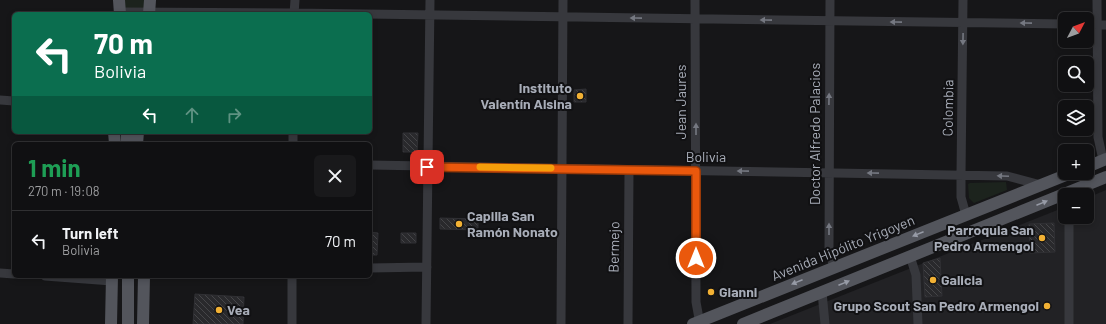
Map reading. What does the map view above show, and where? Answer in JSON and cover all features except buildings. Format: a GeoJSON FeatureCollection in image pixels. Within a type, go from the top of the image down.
{"type":"FeatureCollection","features":[{"type":"Feature","properties":{"kind":"main road"},"geometry":{"type":"LineString","coordinates":[[119,0],[120,12]]}},
{"type":"Feature","properties":{"kind":"main road"},"geometry":{"type":"LineString","coordinates":[[1094,164],[1105,160]]}},
{"type":"Feature","properties":{"kind":"main road"},"geometry":{"type":"LineString","coordinates":[[1082,188],[1106,177]]}},
{"type":"Feature","properties":{"kind":"main road","name":"Avenida Hipólito Yrigoyen"},"geometry":{"type":"LineString","coordinates":[[697,323],[1058,178]]}},
{"type":"Feature","properties":{"kind":"main road"},"geometry":{"type":"LineString","coordinates":[[743,324],[910,256],[1058,198]]}},
{"type":"Feature","properties":{"kind":"main road"},"geometry":{"type":"LineString","coordinates":[[111,324],[112,278]]}},
{"type":"Feature","properties":{"kind":"main road"},"geometry":{"type":"LineString","coordinates":[[128,278],[128,324]]}},
{"type":"Feature","properties":{"kind":"main road"},"geometry":{"type":"LineString","coordinates":[[143,324],[144,278]]}},
{"type":"Feature","properties":{"kind":"street"},"geometry":{"type":"LineString","coordinates":[[294,12],[295,0]]}},
{"type":"Feature","properties":{"kind":"street"},"geometry":{"type":"LineString","coordinates":[[426,324],[430,0]]}},
{"type":"Feature","properties":{"kind":"street"},"geometry":{"type":"LineString","coordinates":[[561,324],[562,0]]}},
{"type":"Feature","properties":{"kind":"street","name":"Jean Jaures"},"geometry":{"type":"LineString","coordinates":[[695,0],[697,323]]}},
{"type":"Feature","properties":{"kind":"street","name":"Doctor Alfredo Palacios"},"geometry":{"type":"LineString","coordinates":[[830,0],[828,172],[829,249],[834,268]]}},
{"type":"Feature","properties":{"kind":"street","name":"Colombia"},"geometry":{"type":"LineString","coordinates":[[963,0],[961,197],[966,215]]}},
{"type":"Feature","properties":{"kind":"street"},"geometry":{"type":"LineString","coordinates":[[1097,0],[1101,25],[1098,138],[1105,160]]}},
{"type":"Feature","properties":{"kind":"street"},"geometry":{"type":"LineString","coordinates":[[126,12],[149,8],[265,12]]}},
{"type":"Feature","properties":{"kind":"street"},"geometry":{"type":"LineString","coordinates":[[372,14],[1058,24]]}},
{"type":"Feature","properties":{"kind":"street"},"geometry":{"type":"LineString","coordinates":[[0,100],[12,101]]}},
{"type":"Feature","properties":{"kind":"street","name":"Bolivia"},"geometry":{"type":"LineString","coordinates":[[372,165],[562,168],[629,171],[828,172],[1007,176],[1041,185]]}},
{"type":"Feature","properties":{"kind":"street","name":"Bermejo"},"geometry":{"type":"LineString","coordinates":[[628,324],[629,171]]}},
{"type":"Feature","properties":{"kind":"street"},"geometry":{"type":"LineString","coordinates":[[1069,224],[1069,324]]}},
{"type":"Feature","properties":{"kind":"street"},"geometry":{"type":"LineString","coordinates":[[910,256],[916,275],[918,324]]}},
{"type":"Feature","properties":{"kind":"street"},"geometry":{"type":"LineString","coordinates":[[372,268],[427,267]]}},
{"type":"Feature","properties":{"kind":"street"},"geometry":{"type":"LineString","coordinates":[[0,273],[12,274]]}},
{"type":"Feature","properties":{"kind":"street"},"geometry":{"type":"LineString","coordinates":[[292,278],[292,324]]}},
{"type":"Feature","properties":{"kind":"street"},"geometry":{"type":"LineString","coordinates":[[822,292],[825,324]]}},
{"type":"Feature","properties":{"kind":"shaded area"},"geometry":{"type":"Polygon","coordinates":[[[119,0],[150,0],[149,11],[120,12],[119,0]]]}},
{"type":"Feature","properties":{"kind":"shaded area"},"geometry":{"type":"Polygon","coordinates":[[[1006,182],[1007,190],[974,203],[969,198],[968,184],[970,183],[1006,182]]]}},
{"type":"Feature","properties":{"kind":"shaded area"},"geometry":{"type":"Polygon","coordinates":[[[1106,190],[1106,324],[770,324],[1058,210],[1058,224],[1094,224],[1094,195],[1106,190]]]}},
{"type":"Feature","properties":{"kind":"slow traffic"},"geometry":{"type":"LineString","coordinates":[[480,167],[551,168]]}},
{"type":"Feature","properties":{"kind":"place","name":"Instituto Valentín Alsina"},"geometry":{"type":"Point","coordinates":[580,96]}},
{"type":"Feature","properties":{"kind":"place","name":"Capilla San Ramón Nonato"},"geometry":{"type":"Point","coordinates":[459,224]}},
{"type":"Feature","properties":{"kind":"place","name":"Parroquia San Pedro Armengol"},"geometry":{"type":"Point","coordinates":[1042,238]}},
{"type":"Feature","properties":{"kind":"place","name":"Galicia"},"geometry":{"type":"Point","coordinates":[933,280]}},
{"type":"Feature","properties":{"kind":"place","name":"Gianni"},"geometry":{"type":"Point","coordinates":[711,292]}},
{"type":"Feature","properties":{"kind":"place","name":"Grupo Scout San Pedro Armengol"},"geometry":{"type":"Point","coordinates":[1047,306]}},
{"type":"Feature","properties":{"kind":"place","name":"Vea"},"geometry":{"type":"Point","coordinates":[219,310]}},
{"type":"Feature","properties":{"kind":"route"},"geometry":{"type":"LineString","coordinates":[[427,167],[696,171],[696,258]]}}]}
